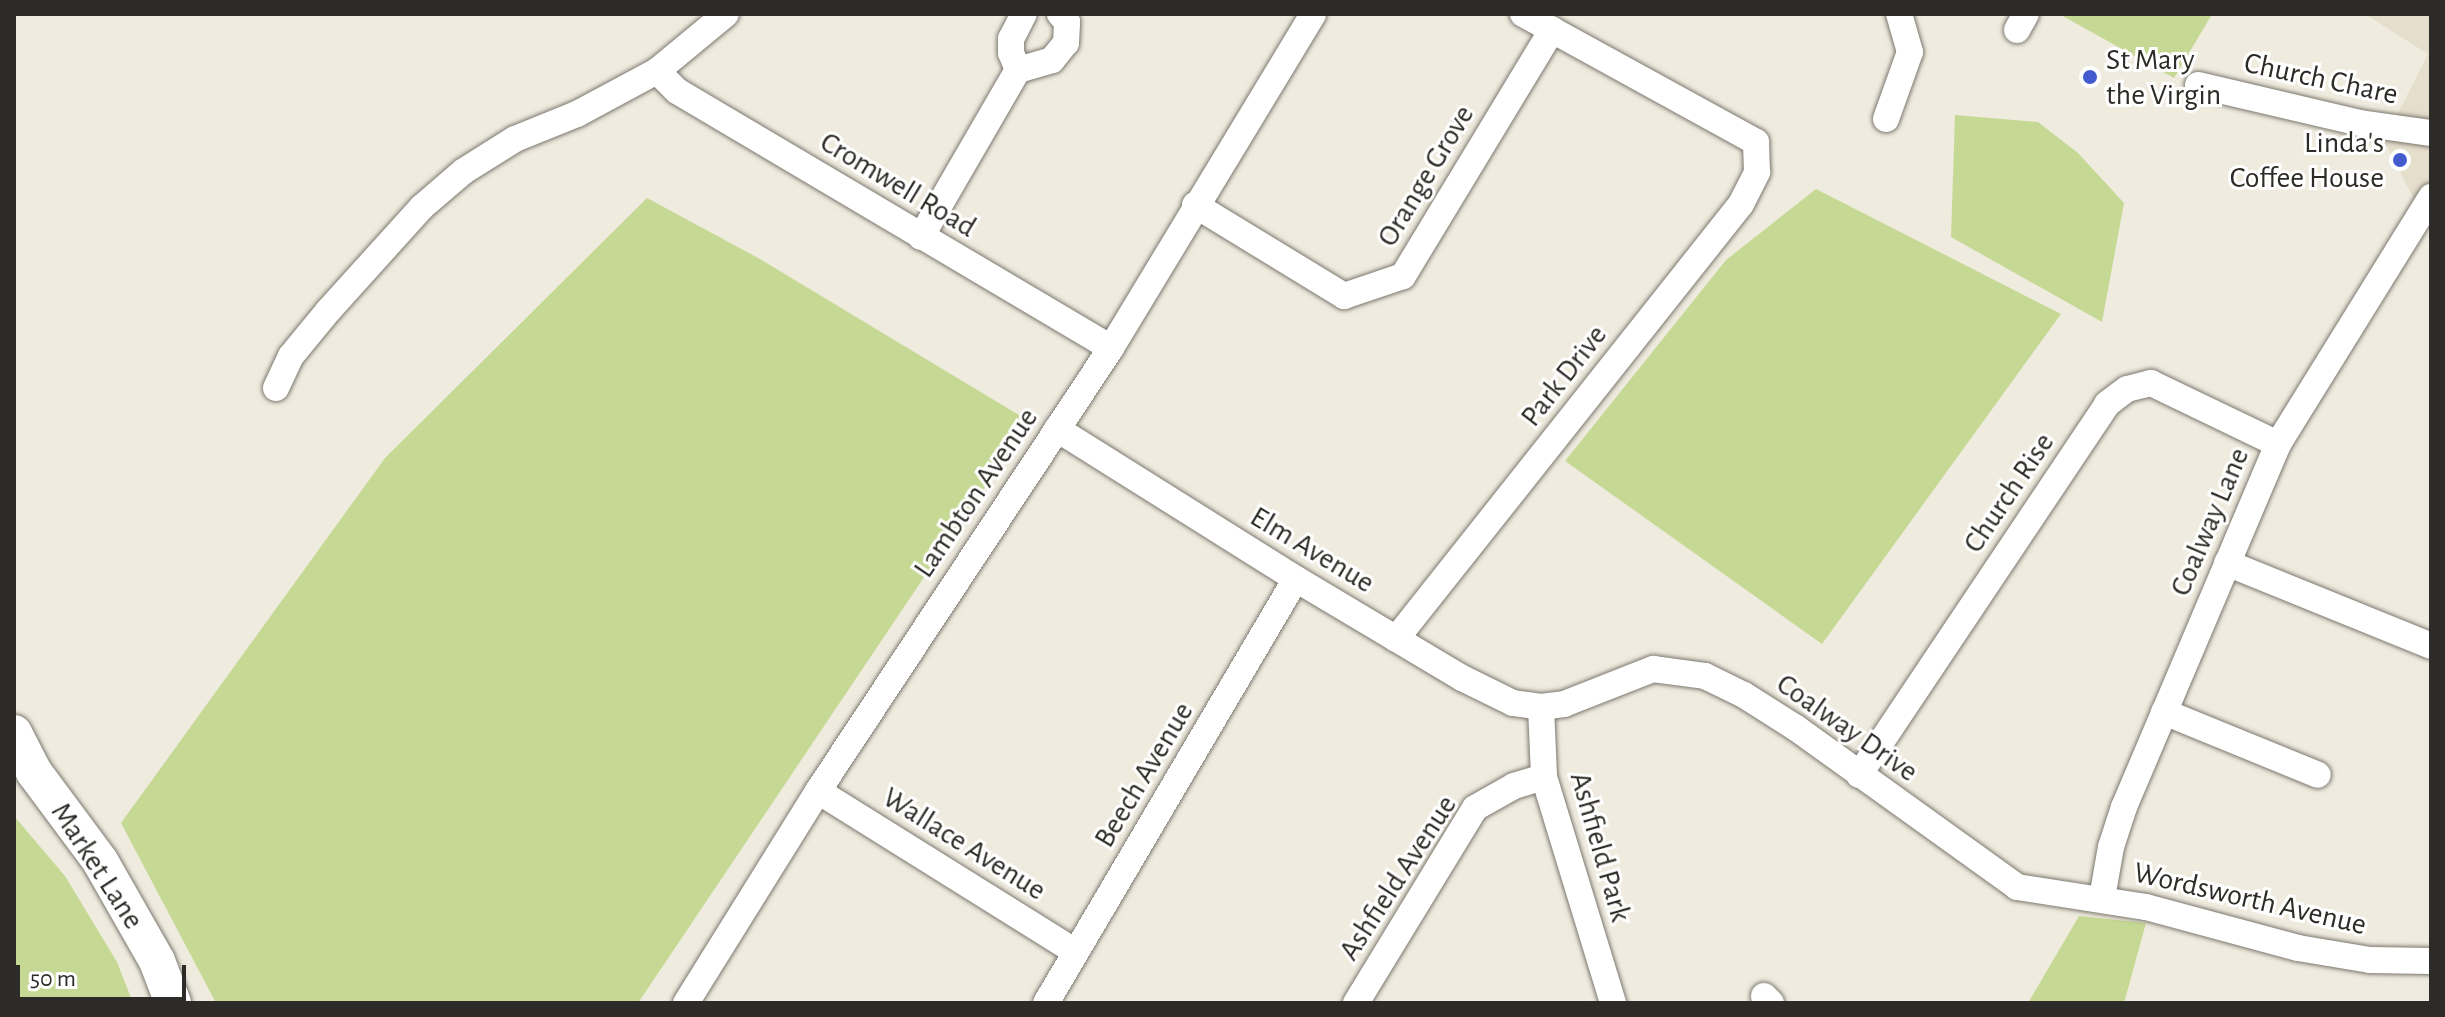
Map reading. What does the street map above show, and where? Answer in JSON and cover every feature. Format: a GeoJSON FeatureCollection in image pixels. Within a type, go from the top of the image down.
{"type":"FeatureCollection","features":[{"type":"Feature","properties":{"kind":"street"},"geometry":{"type":"LineString","coordinates":[[276,388],[291,356],[328,311],[422,207],[464,171],[515,139],[577,114],[657,71],[726,14]]}},
{"type":"Feature","properties":{"kind":"street"},"geometry":{"type":"LineString","coordinates":[[1018,70],[1011,53],[1011,39],[1024,14]]}},
{"type":"Feature","properties":{"kind":"street"},"geometry":{"type":"LineString","coordinates":[[921,237],[1018,70],[1052,60],[1066,43],[1067,22],[1060,14]]}},
{"type":"Feature","properties":{"kind":"street","name":"Lambton Avenue"},"geometry":{"type":"LineString","coordinates":[[686,1003],[818,791],[1111,348],[1313,14]]}},
{"type":"Feature","properties":{"kind":"street"},"geometry":{"type":"LineString","coordinates":[[1523,14],[1552,30]]}},
{"type":"Feature","properties":{"kind":"street"},"geometry":{"type":"LineString","coordinates":[[1886,119],[1910,52],[1899,14]]}},
{"type":"Feature","properties":{"kind":"street","name":"Orange Grove"},"geometry":{"type":"LineString","coordinates":[[1195,205],[1344,296],[1403,276],[1552,30]]}},
{"type":"Feature","properties":{"kind":"street","name":"Park Drive"},"geometry":{"type":"LineString","coordinates":[[1396,639],[1741,204],[1757,172],[1756,142],[1552,30]]}},
{"type":"Feature","properties":{"kind":"street","name":"Cromwell Road"},"geometry":{"type":"LineString","coordinates":[[657,71],[677,91],[1111,348]]}},
{"type":"Feature","properties":{"kind":"street","name":"Church Chare"},"geometry":{"type":"LineString","coordinates":[[2198,85],[2360,123],[2431,133]]}},
{"type":"Feature","properties":{"kind":"street","name":"Coalway Lane"},"geometry":{"type":"LineString","coordinates":[[2102,898],[2111,847],[2124,807],[2278,444],[2431,197]]}},
{"type":"Feature","properties":{"kind":"street","name":"Church Rise"},"geometry":{"type":"LineString","coordinates":[[1859,775],[2107,404],[2127,389],[2151,383],[2278,444]]}},
{"type":"Feature","properties":{"kind":"street","name":"Elm Avenue"},"geometry":{"type":"LineString","coordinates":[[1057,429],[1396,639],[1513,703],[1541,707]]}},
{"type":"Feature","properties":{"kind":"street"},"geometry":{"type":"LineString","coordinates":[[2227,563],[2431,646]]}},
{"type":"Feature","properties":{"kind":"street","name":"Beech Avenue"},"geometry":{"type":"LineString","coordinates":[[1046,1003],[1296,579]]}},
{"type":"Feature","properties":{"kind":"street","name":"Coalway Drive"},"geometry":{"type":"LineString","coordinates":[[1541,707],[1564,704],[1653,669],[1705,676],[1744,695],[2017,887],[2102,898]]}},
{"type":"Feature","properties":{"kind":"street","name":"Ashfield Park"},"geometry":{"type":"LineString","coordinates":[[1541,707],[1544,777],[1613,1003]]}},
{"type":"Feature","properties":{"kind":"street"},"geometry":{"type":"LineString","coordinates":[[2164,712],[2318,775]]}},
{"type":"Feature","properties":{"kind":"street","name":"Market Lane"},"geometry":{"type":"LineString","coordinates":[[14,733],[34,772],[100,861],[157,961],[173,1003]]}},
{"type":"Feature","properties":{"kind":"street","name":"Ashfield Avenue"},"geometry":{"type":"LineString","coordinates":[[1356,1003],[1475,808],[1514,786],[1544,777]]}},
{"type":"Feature","properties":{"kind":"street","name":"Wallace Avenue"},"geometry":{"type":"LineString","coordinates":[[818,791],[1076,952]]}},
{"type":"Feature","properties":{"kind":"street","name":"Wordsworth Avenue"},"geometry":{"type":"LineString","coordinates":[[2102,898],[2298,948],[2370,960],[2431,961]]}},
{"type":"Feature","properties":{"kind":"shaded area"},"geometry":{"type":"Polygon","coordinates":[[[2365,14],[2431,14],[2431,207],[2413,197],[2384,141],[2428,54],[2365,14]]]}},
{"type":"Feature","properties":{"kind":"green space"},"geometry":{"type":"Polygon","coordinates":[[[2061,15],[2211,16],[2174,78],[2061,15]]]}},
{"type":"Feature","properties":{"kind":"green space"},"geometry":{"type":"Polygon","coordinates":[[[1955,115],[2038,122],[2078,153],[2124,203],[2102,322],[1951,237],[1955,115]]]}},
{"type":"Feature","properties":{"kind":"green space"},"geometry":{"type":"Polygon","coordinates":[[[1816,189],[2061,314],[1822,644],[1565,461],[1726,260],[1816,189]]]}},
{"type":"Feature","properties":{"kind":"green space"},"geometry":{"type":"Polygon","coordinates":[[[647,198],[760,259],[1029,421],[638,1003],[216,1003],[121,823],[385,458],[647,198]]]}},
{"type":"Feature","properties":{"kind":"green space"},"geometry":{"type":"Polygon","coordinates":[[[14,816],[65,876],[117,962],[133,1003],[14,1003],[14,816]]]}},
{"type":"Feature","properties":{"kind":"green space"},"geometry":{"type":"Polygon","coordinates":[[[2079,916],[2146,923],[2124,1003],[2028,1003],[2079,916]]]}},
{"type":"Feature","properties":{"kind":"place","name":"St Mary the Virgin"},"geometry":{"type":"Point","coordinates":[2090,77]}},
{"type":"Feature","properties":{"kind":"place","name":"Linda's Coffee House"},"geometry":{"type":"Point","coordinates":[2400,160]}}]}
